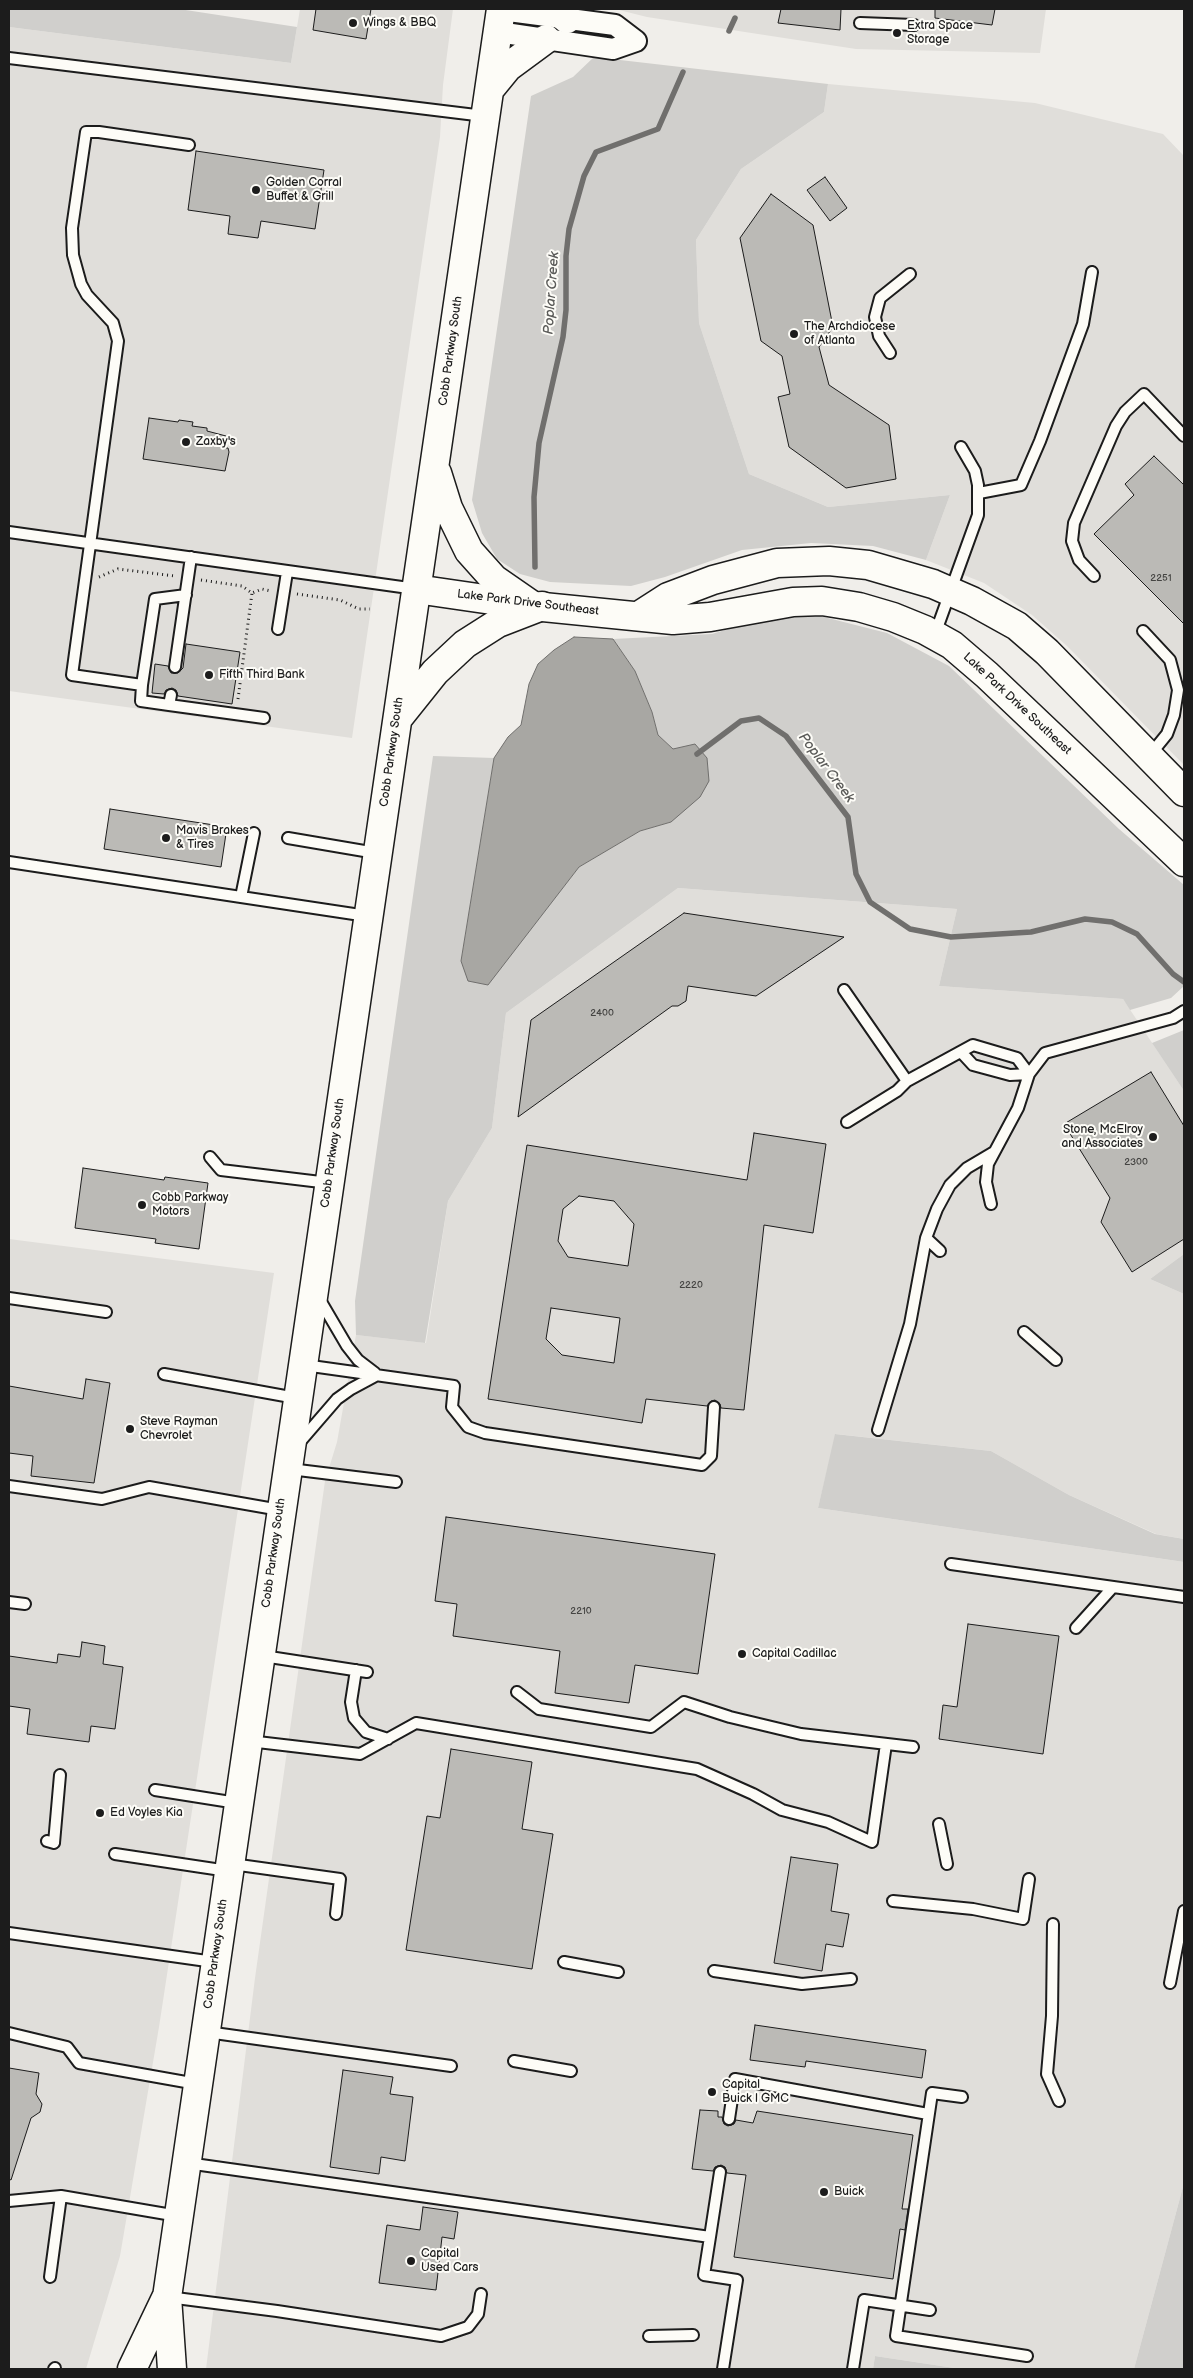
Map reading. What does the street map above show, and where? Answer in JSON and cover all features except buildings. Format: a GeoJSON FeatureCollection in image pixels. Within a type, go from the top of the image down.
{"type":"FeatureCollection","features":[{"type":"Feature","properties":{"kind":"main road","name":"Cobb Parkway South"},"geometry":{"type":"LineString","coordinates":[[172,2369],[167,2297],[178,2216],[500,17]]}},
{"type":"Feature","properties":{"kind":"main road"},"geometry":{"type":"LineString","coordinates":[[490,89],[508,67],[546,39]]}},
{"type":"Feature","properties":{"kind":"main road"},"geometry":{"type":"LineString","coordinates":[[434,464],[448,508],[469,552],[494,579],[538,606]]}},
{"type":"Feature","properties":{"kind":"main road"},"geometry":{"type":"LineString","coordinates":[[640,615],[668,597],[713,580],[784,562],[829,561],[868,565],[925,582],[987,608],[1016,626],[1047,652],[1184,792]]}},
{"type":"Feature","properties":{"kind":"main road","name":"Lake Park Drive Southeast"},"geometry":{"type":"LineString","coordinates":[[416,589],[538,606],[640,615],[672,620],[710,617],[793,602],[822,602],[858,607],[892,617],[952,645],[987,674],[1184,862]]}},
{"type":"Feature","properties":{"kind":"main road"},"geometry":{"type":"LineString","coordinates":[[397,720],[435,672],[465,644],[498,623],[538,606]]}},
{"type":"Feature","properties":{"kind":"main road","name":"Cobb Parkway South"},"geometry":{"type":"LineString","coordinates":[[132,2369],[167,2297]]}},
{"type":"Feature","properties":{"kind":"street"},"geometry":{"type":"LineString","coordinates":[[561,14],[614,25],[636,41],[613,50],[546,39],[500,17],[561,14]]}},
{"type":"Feature","properties":{"kind":"lane"},"geometry":{"type":"LineString","coordinates":[[860,23],[914,25]]}},
{"type":"Feature","properties":{"kind":"lane"},"geometry":{"type":"LineString","coordinates":[[9,58],[486,116]]}},
{"type":"Feature","properties":{"kind":"lane"},"geometry":{"type":"LineString","coordinates":[[142,685],[72,675],[118,341],[113,323],[87,295],[81,284],[73,255],[72,228],[86,132],[107,133],[190,145]]}},
{"type":"Feature","properties":{"kind":"lane"},"geometry":{"type":"LineString","coordinates":[[979,493],[1021,485],[1040,441],[1083,324],[1092,272]]}},
{"type":"Feature","properties":{"kind":"lane"},"geometry":{"type":"LineString","coordinates":[[890,353],[879,336],[875,317],[880,298],[910,274]]}},
{"type":"Feature","properties":{"kind":"lane"},"geometry":{"type":"LineString","coordinates":[[1094,576],[1079,560],[1072,541],[1074,523],[1116,426],[1125,412],[1144,394],[1184,436]]}},
{"type":"Feature","properties":{"kind":"lane"},"geometry":{"type":"LineString","coordinates":[[934,635],[978,515],[979,493],[974,471],[961,446]]}},
{"type":"Feature","properties":{"kind":"lane"},"geometry":{"type":"LineString","coordinates":[[9,532],[416,589]]}},
{"type":"Feature","properties":{"kind":"lane"},"geometry":{"type":"LineString","coordinates":[[175,667],[191,558]]}},
{"type":"Feature","properties":{"kind":"lane"},"geometry":{"type":"LineString","coordinates":[[278,629],[287,572]]}},
{"type":"Feature","properties":{"kind":"lane"},"geometry":{"type":"LineString","coordinates":[[186,595],[155,599],[141,701],[170,700],[264,718]]}},
{"type":"Feature","properties":{"kind":"lane"},"geometry":{"type":"LineString","coordinates":[[1143,631],[1170,660],[1178,690],[1174,715],[1167,734],[1149,756]]}},
{"type":"Feature","properties":{"kind":"lane"},"geometry":{"type":"LineString","coordinates":[[241,897],[254,833]]}},
{"type":"Feature","properties":{"kind":"lane"},"geometry":{"type":"LineString","coordinates":[[288,838],[377,854]]}},
{"type":"Feature","properties":{"kind":"lane"},"geometry":{"type":"LineString","coordinates":[[9,862],[368,916]]}},
{"type":"Feature","properties":{"kind":"lane"},"geometry":{"type":"LineString","coordinates":[[844,990],[907,1081]]}},
{"type":"Feature","properties":{"kind":"lane"},"geometry":{"type":"LineString","coordinates":[[991,1204],[986,1182],[988,1164],[1018,1108],[1029,1074],[1045,1053],[1172,1018],[1184,1011]]}},
{"type":"Feature","properties":{"kind":"lane"},"geometry":{"type":"LineString","coordinates":[[847,1122],[897,1091],[907,1081],[974,1045],[1017,1058],[1029,1074]]}},
{"type":"Feature","properties":{"kind":"lane"},"geometry":{"type":"LineString","coordinates":[[961,1052],[973,1065],[1010,1075],[1029,1074]]}},
{"type":"Feature","properties":{"kind":"lane"},"geometry":{"type":"LineString","coordinates":[[878,1430],[910,1324],[926,1238],[937,1209],[950,1185],[967,1168],[994,1152]]}},
{"type":"Feature","properties":{"kind":"lane"},"geometry":{"type":"LineString","coordinates":[[210,1157],[221,1170],[328,1183]]}},
{"type":"Feature","properties":{"kind":"lane"},"geometry":{"type":"LineString","coordinates":[[926,1238],[940,1251]]}},
{"type":"Feature","properties":{"kind":"lane"},"geometry":{"type":"LineString","coordinates":[[313,1286],[327,1315],[343,1341],[358,1360],[378,1375]]}},
{"type":"Feature","properties":{"kind":"lane"},"geometry":{"type":"LineString","coordinates":[[9,1298],[106,1312]]}},
{"type":"Feature","properties":{"kind":"lane"},"geometry":{"type":"LineString","coordinates":[[1024,1332],[1056,1360]]}},
{"type":"Feature","properties":{"kind":"lane"},"geometry":{"type":"LineString","coordinates":[[302,1364],[454,1386],[452,1407],[468,1427],[485,1433],[702,1465],[711,1456],[714,1407]]}},
{"type":"Feature","properties":{"kind":"lane"},"geometry":{"type":"LineString","coordinates":[[164,1374],[297,1398]]}},
{"type":"Feature","properties":{"kind":"lane"},"geometry":{"type":"LineString","coordinates":[[378,1375],[351,1389],[337,1399],[313,1426],[287,1464],[396,1482]]}},
{"type":"Feature","properties":{"kind":"lane"},"geometry":{"type":"LineString","coordinates":[[9,1486],[102,1498],[149,1487],[280,1510]]}},
{"type":"Feature","properties":{"kind":"lane"},"geometry":{"type":"LineString","coordinates":[[952,1564],[1184,1597]]}},
{"type":"Feature","properties":{"kind":"lane"},"geometry":{"type":"LineString","coordinates":[[1076,1628],[1113,1587]]}},
{"type":"Feature","properties":{"kind":"lane"},"geometry":{"type":"LineString","coordinates":[[9,1602],[25,1604]]}},
{"type":"Feature","properties":{"kind":"lane"},"geometry":{"type":"LineString","coordinates":[[259,1655],[367,1672]]}},
{"type":"Feature","properties":{"kind":"lane"},"geometry":{"type":"LineString","coordinates":[[356,1670],[351,1702],[354,1718],[366,1732],[388,1739]]}},
{"type":"Feature","properties":{"kind":"lane"},"geometry":{"type":"LineString","coordinates":[[517,1692],[539,1709],[651,1727],[684,1702],[730,1717],[801,1734],[913,1747]]}},
{"type":"Feature","properties":{"kind":"lane"},"geometry":{"type":"LineString","coordinates":[[247,1741],[360,1754],[416,1724],[696,1769],[753,1794],[782,1810],[828,1822],[872,1842],[886,1744]]}},
{"type":"Feature","properties":{"kind":"lane"},"geometry":{"type":"LineString","coordinates":[[47,1841],[54,1843],[60,1775]]}},
{"type":"Feature","properties":{"kind":"lane"},"geometry":{"type":"LineString","coordinates":[[155,1790],[238,1803]]}},
{"type":"Feature","properties":{"kind":"lane"},"geometry":{"type":"LineString","coordinates":[[939,1824],[947,1864]]}},
{"type":"Feature","properties":{"kind":"lane"},"geometry":{"type":"LineString","coordinates":[[115,1854],[340,1879],[336,1914]]}},
{"type":"Feature","properties":{"kind":"lane"},"geometry":{"type":"LineString","coordinates":[[893,1901],[973,1909],[1023,1918],[1029,1879]]}},
{"type":"Feature","properties":{"kind":"lane"},"geometry":{"type":"LineString","coordinates":[[1170,1983],[1184,1911]]}},
{"type":"Feature","properties":{"kind":"lane"},"geometry":{"type":"LineString","coordinates":[[1053,1924],[1052,2016],[1047,2074],[1059,2101]]}},
{"type":"Feature","properties":{"kind":"lane"},"geometry":{"type":"LineString","coordinates":[[9,1933],[215,1962]]}},
{"type":"Feature","properties":{"kind":"lane"},"geometry":{"type":"LineString","coordinates":[[564,1962],[618,1972]]}},
{"type":"Feature","properties":{"kind":"lane"},"geometry":{"type":"LineString","coordinates":[[714,1971],[802,1984],[851,1979]]}},
{"type":"Feature","properties":{"kind":"lane"},"geometry":{"type":"LineString","coordinates":[[205,2032],[451,2066]]}},
{"type":"Feature","properties":{"kind":"lane"},"geometry":{"type":"LineString","coordinates":[[9,2033],[67,2047],[79,2063],[198,2084]]}},
{"type":"Feature","properties":{"kind":"lane"},"geometry":{"type":"LineString","coordinates":[[514,2062],[571,2071]]}},
{"type":"Feature","properties":{"kind":"lane"},"geometry":{"type":"LineString","coordinates":[[728,2118],[735,2079],[928,2114]]}},
{"type":"Feature","properties":{"kind":"lane"},"geometry":{"type":"LineString","coordinates":[[962,2097],[932,2093],[896,2336],[1027,2356]]}},
{"type":"Feature","properties":{"kind":"lane"},"geometry":{"type":"LineString","coordinates":[[186,2162],[710,2237]]}},
{"type":"Feature","properties":{"kind":"lane"},"geometry":{"type":"LineString","coordinates":[[720,2172],[704,2275],[737,2280],[723,2369]]}},
{"type":"Feature","properties":{"kind":"lane"},"geometry":{"type":"LineString","coordinates":[[9,2201],[61,2196],[178,2216]]}},
{"type":"Feature","properties":{"kind":"lane"},"geometry":{"type":"LineString","coordinates":[[50,2277],[61,2196]]}},
{"type":"Feature","properties":{"kind":"lane"},"geometry":{"type":"LineString","coordinates":[[167,2297],[277,2311],[441,2336],[468,2327],[478,2314],[481,2294]]}},
{"type":"Feature","properties":{"kind":"lane"},"geometry":{"type":"LineString","coordinates":[[853,2369],[864,2300],[930,2310]]}},
{"type":"Feature","properties":{"kind":"lane"},"geometry":{"type":"LineString","coordinates":[[648,2336],[693,2335]]}},
{"type":"Feature","properties":{"kind":"path"},"geometry":{"type":"LineString","coordinates":[[84,583],[118,569],[242,586],[252,593]]}},
{"type":"Feature","properties":{"kind":"path"},"geometry":{"type":"LineString","coordinates":[[252,593],[262,590],[284,592],[340,600],[359,609],[370,609]]}},
{"type":"Feature","properties":{"kind":"path"},"geometry":{"type":"LineString","coordinates":[[238,699],[252,593]]}},
{"type":"Feature","properties":{"kind":"shaded area"},"geometry":{"type":"Polygon","coordinates":[[[9,9],[179,9],[297,27],[291,63],[9,27],[9,9]]]}},
{"type":"Feature","properties":{"kind":"shaded area"},"geometry":{"type":"Polygon","coordinates":[[[300,9],[453,9],[443,85],[440,137],[352,738],[9,691],[9,27],[291,63],[300,9]]]}},
{"type":"Feature","properties":{"kind":"shaded area","name":"Extra Space Storage"},"geometry":{"type":"Polygon","coordinates":[[[615,9],[1046,9],[1040,53],[856,49],[647,17],[615,9]]]}},
{"type":"Feature","properties":{"kind":"shaded area"},"geometry":{"type":"Polygon","coordinates":[[[594,57],[828,84],[824,112],[741,169],[696,240],[699,323],[749,474],[828,507],[950,495],[926,560],[873,546],[811,543],[742,550],[665,577],[631,586],[550,582],[520,574],[497,559],[482,533],[472,500],[531,96],[573,77],[594,57]]]}},
{"type":"Feature","properties":{"kind":"shaded area"},"geometry":{"type":"Polygon","coordinates":[[[828,84],[1035,103],[1163,134],[1184,156],[1184,765],[1067,646],[1032,615],[984,583],[926,560],[950,495],[828,507],[749,474],[699,323],[696,240],[741,169],[824,112],[828,84]]]}},
{"type":"Feature","properties":{"kind":"shaded area"},"geometry":{"type":"Polygon","coordinates":[[[820,616],[887,633],[949,666],[1119,829],[1184,885],[1184,986],[1171,998],[1130,1010],[1123,999],[939,986],[957,909],[678,888],[506,1013],[492,1128],[448,1201],[425,1343],[356,1335],[355,1301],[433,756],[494,758],[461,961],[487,985],[579,867],[640,831],[671,822],[673,749],[658,735],[652,712],[635,671],[613,639],[712,634],[767,617],[820,616]]]}},
{"type":"Feature","properties":{"kind":"shaded area"},"geometry":{"type":"Polygon","coordinates":[[[574,637],[613,639],[635,671],[652,712],[658,735],[673,749],[695,744],[707,758],[709,781],[700,797],[671,822],[640,831],[579,867],[488,985],[468,981],[461,961],[494,758],[508,737],[521,725],[529,684],[538,664],[554,650],[574,637]]]}},
{"type":"Feature","properties":{"kind":"shaded area"},"geometry":{"type":"Polygon","coordinates":[[[678,888],[957,909],[939,986],[1123,999],[1184,1091],[1184,1254],[1150,1279],[1184,1294],[1184,1539],[1156,1534],[1069,1495],[991,1451],[836,1434],[818,1508],[1184,1562],[1184,2183],[1134,2369],[961,2369],[875,2356],[873,2369],[206,2369],[255,1978],[325,1481],[337,1442],[356,1335],[426,1343],[448,1201],[492,1128],[506,1013],[678,888]]]}},
{"type":"Feature","properties":{"kind":"shaded area"},"geometry":{"type":"Polygon","coordinates":[[[1184,1030],[1184,1091],[1152,1043],[1184,1030]]]}},
{"type":"Feature","properties":{"kind":"shaded area"},"geometry":{"type":"Polygon","coordinates":[[[9,1239],[274,1273],[159,2027],[120,2256],[86,2369],[9,2369],[9,1239]]]}},
{"type":"Feature","properties":{"kind":"shaded area"},"geometry":{"type":"Polygon","coordinates":[[[1184,1254],[1184,1294],[1150,1279],[1184,1254]]]}},
{"type":"Feature","properties":{"kind":"shaded area"},"geometry":{"type":"Polygon","coordinates":[[[835,1434],[991,1451],[1069,1495],[1155,1534],[1184,1539],[1184,1562],[818,1508],[835,1434]]]}},
{"type":"Feature","properties":{"kind":"shaded area"},"geometry":{"type":"Polygon","coordinates":[[[1184,2183],[1184,2369],[1134,2369],[1184,2183]]]}},
{"type":"Feature","properties":{"kind":"shaded area"},"geometry":{"type":"Polygon","coordinates":[[[875,2356],[961,2369],[873,2369],[875,2356]]]}},
{"type":"Feature","properties":{"kind":"waterway","name":"Poplar Creek"},"geometry":{"type":"LineString","coordinates":[[729,31],[735,18]]}},
{"type":"Feature","properties":{"kind":"waterway","name":"Poplar Creek"},"geometry":{"type":"LineString","coordinates":[[535,567],[534,497],[539,443],[563,337],[569,229],[584,176],[596,152],[658,129],[683,72]]}},
{"type":"Feature","properties":{"kind":"waterway","name":"Poplar Creek"},"geometry":{"type":"LineString","coordinates":[[697,754],[741,721],[759,718],[786,736],[848,817],[856,874],[870,902],[910,929],[951,937],[1031,932],[1085,919],[1112,922],[1137,934],[1173,974],[1184,982]]}},
{"type":"Feature","properties":{"kind":"place","name":"Wings & BBQ"},"geometry":{"type":"Point","coordinates":[353,23]}},
{"type":"Feature","properties":{"kind":"place","name":"Extra Space Storage"},"geometry":{"type":"Point","coordinates":[897,33]}},
{"type":"Feature","properties":{"kind":"place","name":"Golden Corral Buffet & Grill"},"geometry":{"type":"Point","coordinates":[256,190]}},
{"type":"Feature","properties":{"kind":"place","name":"The Archdiocese of Atlanta"},"geometry":{"type":"Point","coordinates":[794,334]}},
{"type":"Feature","properties":{"kind":"place","name":"Zaxby's"},"geometry":{"type":"Point","coordinates":[186,442]}},
{"type":"Feature","properties":{"kind":"place","name":"Fifth Third Bank"},"geometry":{"type":"Point","coordinates":[209,675]}},
{"type":"Feature","properties":{"kind":"place","name":"Mavis Brakes & Tires"},"geometry":{"type":"Point","coordinates":[166,838]}},
{"type":"Feature","properties":{"kind":"place","name":"Stone, McElroy and Associates"},"geometry":{"type":"Point","coordinates":[1153,1137]}},
{"type":"Feature","properties":{"kind":"place","name":"Cobb Parkway Motors"},"geometry":{"type":"Point","coordinates":[142,1205]}},
{"type":"Feature","properties":{"kind":"place","name":"Steve Rayman Chevrolet"},"geometry":{"type":"Point","coordinates":[130,1429]}},
{"type":"Feature","properties":{"kind":"place","name":"Capital Cadillac"},"geometry":{"type":"Point","coordinates":[742,1654]}},
{"type":"Feature","properties":{"kind":"place","name":"Ed Voyles Kia"},"geometry":{"type":"Point","coordinates":[100,1813]}},
{"type":"Feature","properties":{"kind":"place","name":"Capital Buick | GMC"},"geometry":{"type":"Point","coordinates":[712,2092]}},
{"type":"Feature","properties":{"kind":"place","name":"Buick"},"geometry":{"type":"Point","coordinates":[824,2192]}},
{"type":"Feature","properties":{"kind":"place","name":"Capital Used Cars"},"geometry":{"type":"Point","coordinates":[411,2261]}}]}
